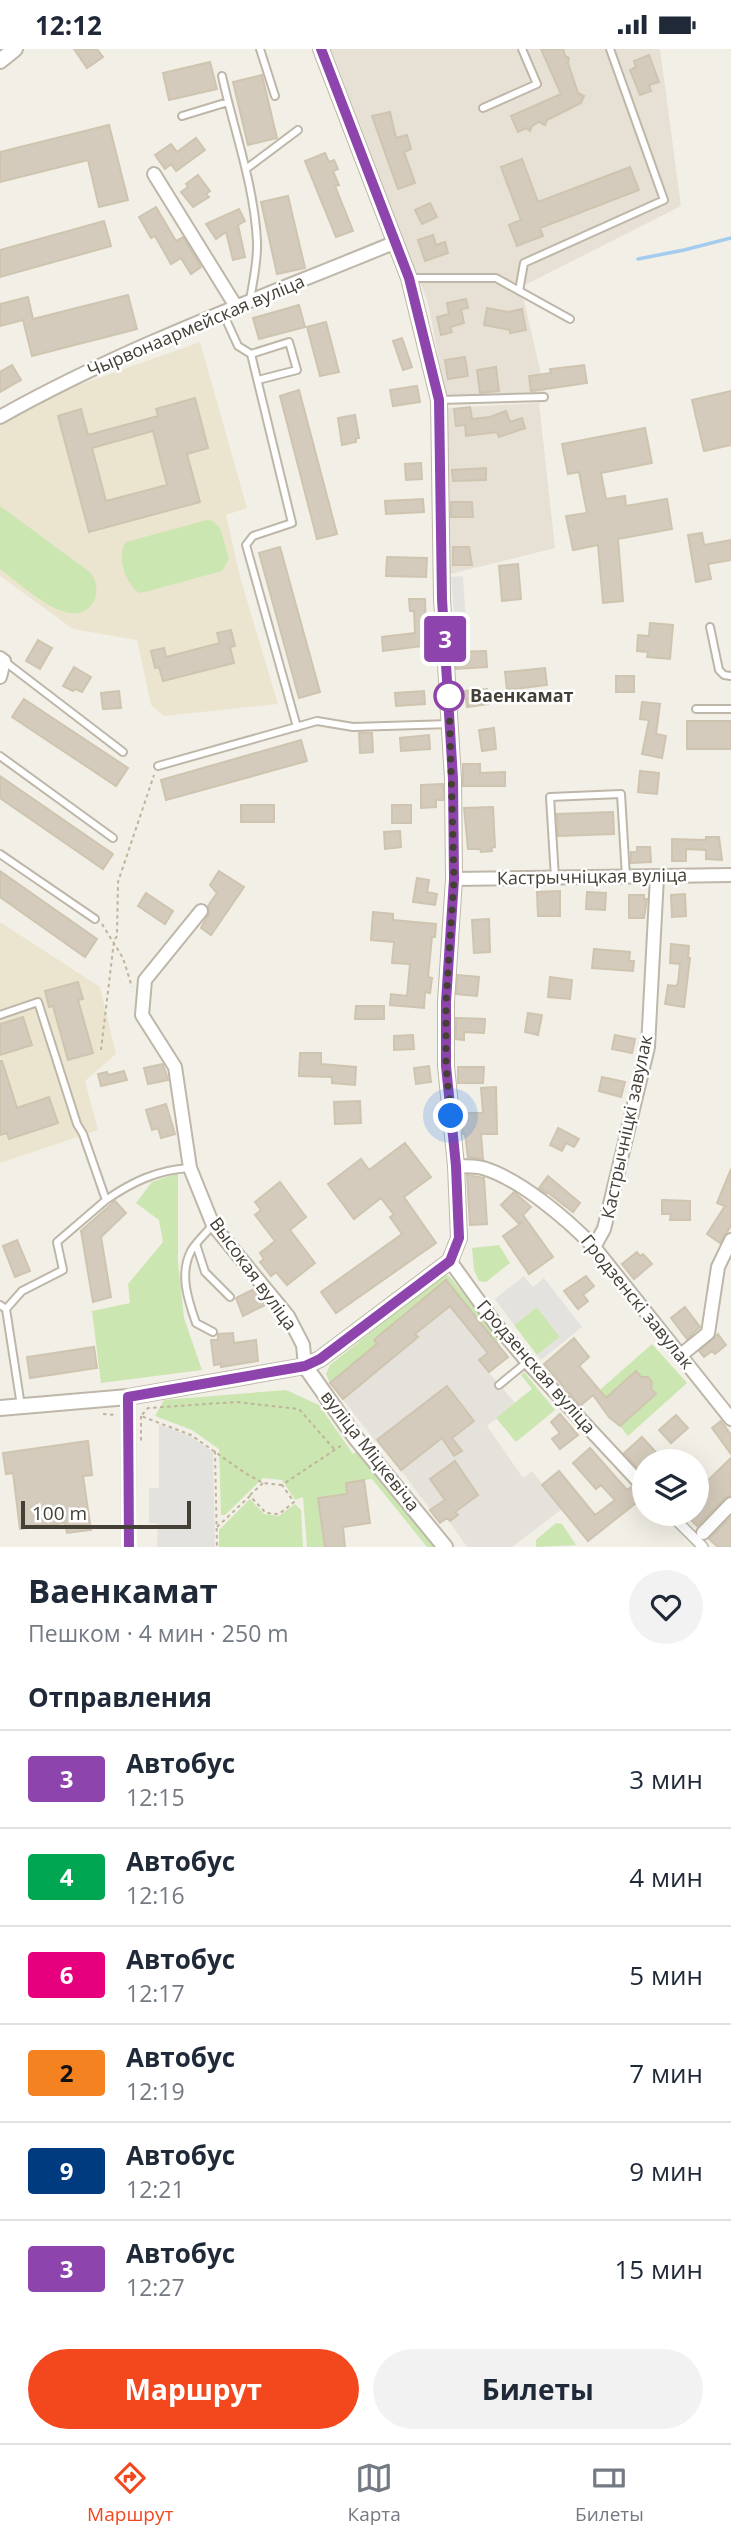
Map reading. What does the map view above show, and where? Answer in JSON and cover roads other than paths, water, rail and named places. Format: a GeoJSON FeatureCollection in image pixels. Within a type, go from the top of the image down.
{"type":"FeatureCollection","features":[{"type":"Feature","properties":{"kind":"street"},"geometry":{"type":"LineString","coordinates":[[0,61],[15,49]]}},
{"type":"Feature","properties":{"kind":"street"},"geometry":{"type":"LineString","coordinates":[[0,1408],[128,1397],[305,1366],[320,1359],[450,1261],[459,1238],[456,1166],[446,1066],[446,1002],[454,879],[449,616],[439,400],[409,278],[321,49]]}},
{"type":"Feature","properties":{"kind":"street"},"geometry":{"type":"LineString","coordinates":[[154,173],[243,305]]}},
{"type":"Feature","properties":{"kind":"street","name":"Чырвонаармейская вуліца"},"geometry":{"type":"LineString","coordinates":[[0,417],[56,386],[396,242]]}},
{"type":"Feature","properties":{"kind":"street"},"geometry":{"type":"LineString","coordinates":[[0,677],[2,660]]}},
{"type":"Feature","properties":{"kind":"street","name":"Кастрычніцкая вуліца"},"geometry":{"type":"LineString","coordinates":[[454,879],[731,875]]}},
{"type":"Feature","properties":{"kind":"street","name":"Кастрычніцкі завулак"},"geometry":{"type":"LineString","coordinates":[[593,1247],[604,1229],[648,1047],[657,877]]}},
{"type":"Feature","properties":{"kind":"street","name":"Высокая вуліца"},"geometry":{"type":"LineString","coordinates":[[201,911],[145,980],[142,1015],[175,1067],[190,1168],[214,1225],[288,1316],[303,1345],[305,1366]]}},
{"type":"Feature","properties":{"kind":"street","name":"Гродзенскі завулак"},"geometry":{"type":"LineString","coordinates":[[456,1166],[482,1168],[506,1178],[574,1226],[731,1419]]}},
{"type":"Feature","properties":{"kind":"street"},"geometry":{"type":"LineString","coordinates":[[681,1355],[708,1333],[718,1267],[731,1240]]}},
{"type":"Feature","properties":{"kind":"street","name":"Гродзенская вуліца"},"geometry":{"type":"LineString","coordinates":[[450,1261],[527,1362],[632,1474]]}},
{"type":"Feature","properties":{"kind":"street","name":"вуліца Міцкевіча"},"geometry":{"type":"LineString","coordinates":[[305,1366],[355,1437],[445,1547]]}},
{"type":"Feature","properties":{"kind":"street"},"geometry":{"type":"LineString","coordinates":[[128,1397],[129,1547]]}},
{"type":"Feature","properties":{"kind":"street"},"geometry":{"type":"LineString","coordinates":[[703,1533],[731,1504]]}},
{"type":"Feature","properties":{"kind":"street"},"geometry":{"type":"LineString","coordinates":[[682,1526],[703,1547]]}},
{"type":"Feature","properties":{"kind":"lane"},"geometry":{"type":"LineString","coordinates":[[260,49],[275,96]]}},
{"type":"Feature","properties":{"kind":"lane"},"geometry":{"type":"LineString","coordinates":[[483,108],[537,83],[522,49]]}},
{"type":"Feature","properties":{"kind":"lane"},"geometry":{"type":"LineString","coordinates":[[519,291],[524,263],[664,200],[610,49]]}},
{"type":"Feature","properties":{"kind":"lane"},"geometry":{"type":"LineString","coordinates":[[222,76],[246,169],[257,243],[256,269],[243,305]]}},
{"type":"Feature","properties":{"kind":"lane"},"geometry":{"type":"LineString","coordinates":[[182,116],[228,102]]}},
{"type":"Feature","properties":{"kind":"lane"},"geometry":{"type":"LineString","coordinates":[[246,169],[298,130]]}},
{"type":"Feature","properties":{"kind":"lane"},"geometry":{"type":"LineString","coordinates":[[409,278],[496,278],[570,319]]}},
{"type":"Feature","properties":{"kind":"lane"},"geometry":{"type":"LineString","coordinates":[[223,313],[238,347],[251,354],[289,342],[297,370],[258,380]]}},
{"type":"Feature","properties":{"kind":"lane"},"geometry":{"type":"LineString","coordinates":[[251,354],[292,523],[253,536],[246,545],[297,727]]}},
{"type":"Feature","properties":{"kind":"lane"},"geometry":{"type":"LineString","coordinates":[[439,400],[544,397]]}},
{"type":"Feature","properties":{"kind":"lane"},"geometry":{"type":"LineString","coordinates":[[710,627],[719,670],[724,675],[731,676]]}},
{"type":"Feature","properties":{"kind":"lane"},"geometry":{"type":"LineString","coordinates":[[2,660],[123,752]]}},
{"type":"Feature","properties":{"kind":"lane"},"geometry":{"type":"LineString","coordinates":[[695,709],[731,709]]}},
{"type":"Feature","properties":{"kind":"lane"},"geometry":{"type":"LineString","coordinates":[[158,766],[317,721],[353,727],[451,724]]}},
{"type":"Feature","properties":{"kind":"lane"},"geometry":{"type":"LineString","coordinates":[[0,756],[113,838]]}},
{"type":"Feature","properties":{"kind":"lane"},"geometry":{"type":"LineString","coordinates":[[555,878],[550,797],[621,794],[626,877]]}},
{"type":"Feature","properties":{"kind":"lane"},"geometry":{"type":"LineString","coordinates":[[0,854],[95,919]]}},
{"type":"Feature","properties":{"kind":"lane"},"geometry":{"type":"LineString","coordinates":[[0,1015],[38,1002],[77,1124],[106,1200]]}},
{"type":"Feature","properties":{"kind":"lane"},"geometry":{"type":"LineString","coordinates":[[21,1406],[3,1307],[22,1291],[63,1270],[57,1242],[106,1200],[136,1180],[171,1169],[190,1168]]}},
{"type":"Feature","properties":{"kind":"lane"},"geometry":{"type":"LineString","coordinates":[[213,1332],[196,1323],[186,1289],[185,1268],[192,1250],[214,1225]]}},
{"type":"Feature","properties":{"kind":"lane"},"geometry":{"type":"LineString","coordinates":[[197,1244],[205,1272],[230,1297]]}},
{"type":"Feature","properties":{"kind":"lane"},"geometry":{"type":"LineString","coordinates":[[499,1385],[527,1362]]}},
{"type":"Feature","properties":{"kind":"waterway"},"geometry":{"type":"LineString","coordinates":[[638,259],[731,238]]}},
{"type":"Feature","properties":{"kind":"place","name":"Ваенкамат"},"geometry":{"type":"Point","coordinates":[449,696]}}]}
